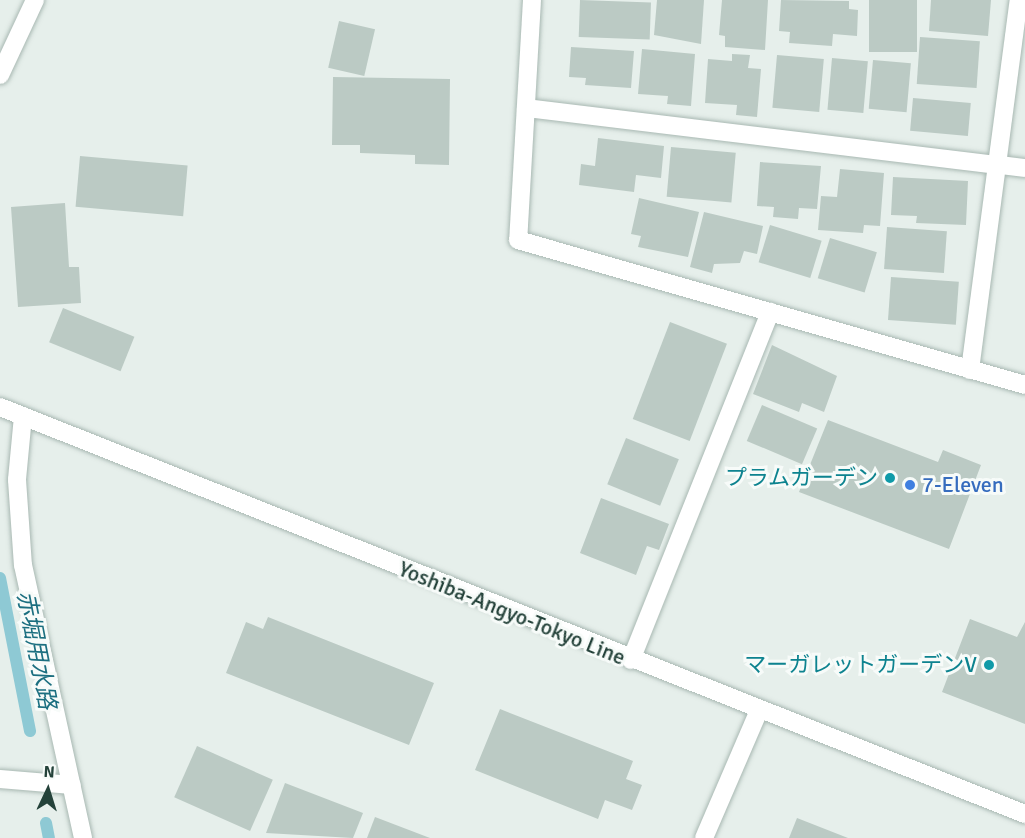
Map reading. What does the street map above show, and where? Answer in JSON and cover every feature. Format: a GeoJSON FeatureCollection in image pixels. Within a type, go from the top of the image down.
{"type":"FeatureCollection","features":[{"type":"Feature","properties":{"kind":"street"},"geometry":{"type":"LineString","coordinates":[[0,75],[35,0]]}},
{"type":"Feature","properties":{"kind":"street"},"geometry":{"type":"LineString","coordinates":[[532,0],[518,240],[1025,385]]}},
{"type":"Feature","properties":{"kind":"street"},"geometry":{"type":"LineString","coordinates":[[970,370],[1000,165],[1019,0]]}},
{"type":"Feature","properties":{"kind":"street"},"geometry":{"type":"LineString","coordinates":[[526,108],[1025,168]]}},
{"type":"Feature","properties":{"kind":"street"},"geometry":{"type":"LineString","coordinates":[[631,660],[770,312]]}},
{"type":"Feature","properties":{"kind":"street","name":"Yoshiba-Angyo-Tokyo Line"},"geometry":{"type":"LineString","coordinates":[[0,407],[631,660],[1025,814]]}},
{"type":"Feature","properties":{"kind":"street"},"geometry":{"type":"LineString","coordinates":[[23,416],[17,480],[23,565],[83,838]]}},
{"type":"Feature","properties":{"kind":"street"},"geometry":{"type":"LineString","coordinates":[[704,838],[759,710]]}},
{"type":"Feature","properties":{"kind":"street"},"geometry":{"type":"LineString","coordinates":[[0,779],[72,785]]}},
{"type":"Feature","properties":{"kind":"building"},"geometry":{"type":"Polygon","coordinates":[[[580,0],[651,2],[650,39],[579,37],[580,0]]]}},
{"type":"Feature","properties":{"kind":"building"},"geometry":{"type":"Polygon","coordinates":[[[657,0],[704,0],[701,44],[654,35],[657,0]]]}},
{"type":"Feature","properties":{"kind":"building"},"geometry":{"type":"Polygon","coordinates":[[[722,0],[768,0],[765,50],[725,47],[725,36],[719,35],[722,0]]]}},
{"type":"Feature","properties":{"kind":"building"},"geometry":{"type":"Polygon","coordinates":[[[781,0],[849,1],[849,9],[858,10],[857,36],[833,34],[832,46],[789,43],[790,32],[779,31],[781,0]]]}},
{"type":"Feature","properties":{"kind":"building"},"geometry":{"type":"Polygon","coordinates":[[[869,0],[917,0],[917,52],[869,52],[869,0]]]}},
{"type":"Feature","properties":{"kind":"building"},"geometry":{"type":"Polygon","coordinates":[[[931,0],[991,0],[988,36],[929,31],[931,0]]]}},
{"type":"Feature","properties":{"kind":"building"},"geometry":{"type":"Polygon","coordinates":[[[339,21],[375,29],[364,76],[328,68],[339,21]]]}},
{"type":"Feature","properties":{"kind":"building"},"geometry":{"type":"Polygon","coordinates":[[[920,37],[980,41],[977,88],[917,84],[920,37]]]}},
{"type":"Feature","properties":{"kind":"building"},"geometry":{"type":"Polygon","coordinates":[[[571,47],[634,51],[631,88],[585,85],[586,78],[569,77],[571,47]]]}},
{"type":"Feature","properties":{"kind":"building"},"geometry":{"type":"Polygon","coordinates":[[[642,49],[695,54],[691,106],[667,104],[668,96],[638,94],[642,49]]]}},
{"type":"Feature","properties":{"kind":"building"},"geometry":{"type":"Polygon","coordinates":[[[732,54],[750,55],[748,68],[761,69],[757,117],[736,115],[737,105],[705,103],[708,59],[732,61],[732,54]]]}},
{"type":"Feature","properties":{"kind":"building"},"geometry":{"type":"Polygon","coordinates":[[[777,55],[824,59],[819,112],[772,108],[777,55]]]}},
{"type":"Feature","properties":{"kind":"building"},"geometry":{"type":"Polygon","coordinates":[[[832,58],[868,61],[863,113],[827,110],[832,58]]]}},
{"type":"Feature","properties":{"kind":"building"},"geometry":{"type":"Polygon","coordinates":[[[873,60],[911,63],[907,112],[869,109],[873,60]]]}},
{"type":"Feature","properties":{"kind":"building"},"geometry":{"type":"Polygon","coordinates":[[[333,77],[450,79],[449,165],[415,164],[415,155],[360,153],[360,145],[332,145],[333,77]]]}},
{"type":"Feature","properties":{"kind":"building"},"geometry":{"type":"Polygon","coordinates":[[[913,98],[971,103],[968,136],[910,131],[913,98]]]}},
{"type":"Feature","properties":{"kind":"building"},"geometry":{"type":"Polygon","coordinates":[[[598,138],[664,146],[661,178],[636,175],[634,192],[579,185],[581,164],[595,166],[598,138]]]}},
{"type":"Feature","properties":{"kind":"building"},"geometry":{"type":"Polygon","coordinates":[[[671,147],[736,153],[731,202],[667,197],[671,147]]]}},
{"type":"Feature","properties":{"kind":"building"},"geometry":{"type":"Polygon","coordinates":[[[80,156],[188,165],[183,216],[76,207],[80,156]]]}},
{"type":"Feature","properties":{"kind":"building"},"geometry":{"type":"Polygon","coordinates":[[[760,162],[821,166],[817,209],[799,208],[798,219],[773,217],[774,207],[757,206],[760,162]]]}},
{"type":"Feature","properties":{"kind":"building"},"geometry":{"type":"Polygon","coordinates":[[[840,169],[884,173],[880,226],[864,225],[863,233],[818,230],[821,196],[837,197],[840,169]]]}},
{"type":"Feature","properties":{"kind":"building"},"geometry":{"type":"Polygon","coordinates":[[[893,177],[968,181],[966,225],[916,223],[917,216],[891,215],[893,177]]]}},
{"type":"Feature","properties":{"kind":"building"},"geometry":{"type":"Polygon","coordinates":[[[639,198],[699,212],[688,257],[638,247],[641,236],[631,234],[639,198]]]}},
{"type":"Feature","properties":{"kind":"building"},"geometry":{"type":"Polygon","coordinates":[[[65,203],[69,267],[79,267],[81,303],[18,307],[11,207],[65,203]]]}},
{"type":"Feature","properties":{"kind":"building"},"geometry":{"type":"Polygon","coordinates":[[[704,212],[763,226],[757,254],[744,251],[740,263],[714,264],[712,273],[690,267],[704,212]]]}},
{"type":"Feature","properties":{"kind":"building"},"geometry":{"type":"Polygon","coordinates":[[[770,225],[822,241],[810,278],[759,262],[770,225]]]}},
{"type":"Feature","properties":{"kind":"building"},"geometry":{"type":"Polygon","coordinates":[[[887,227],[947,231],[944,273],[884,269],[887,227]]]}},
{"type":"Feature","properties":{"kind":"building"},"geometry":{"type":"Polygon","coordinates":[[[830,238],[877,252],[865,292],[818,278],[830,238]]]}},
{"type":"Feature","properties":{"kind":"building"},"geometry":{"type":"Polygon","coordinates":[[[891,277],[959,282],[956,325],[888,320],[891,277]]]}},
{"type":"Feature","properties":{"kind":"building"},"geometry":{"type":"Polygon","coordinates":[[[63,308],[134,337],[121,371],[49,342],[63,308]]]}},
{"type":"Feature","properties":{"kind":"building"},"geometry":{"type":"Polygon","coordinates":[[[670,322],[727,344],[690,441],[633,419],[670,322]]]}},
{"type":"Feature","properties":{"kind":"building"},"geometry":{"type":"Polygon","coordinates":[[[772,345],[837,376],[824,412],[802,403],[799,412],[753,394],[772,345]]]}},
{"type":"Feature","properties":{"kind":"building"},"geometry":{"type":"Polygon","coordinates":[[[762,405],[817,428],[802,464],[747,441],[762,405]]]}},
{"type":"Feature","properties":{"kind":"building","name":"プラムガーデン"},"geometry":{"type":"Polygon","coordinates":[[[828,420],[938,462],[943,450],[981,465],[949,549],[799,492],[828,420]]]}},
{"type":"Feature","properties":{"kind":"building"},"geometry":{"type":"Polygon","coordinates":[[[626,438],[679,459],[660,506],[607,484],[626,438]]]}},
{"type":"Feature","properties":{"kind":"building"},"geometry":{"type":"Polygon","coordinates":[[[601,498],[669,524],[659,550],[647,546],[636,575],[580,553],[601,498]]]}},
{"type":"Feature","properties":{"kind":"building"},"geometry":{"type":"Polygon","coordinates":[[[268,617],[434,683],[409,745],[226,673],[246,622],[263,629],[268,617]]]}},
{"type":"Feature","properties":{"kind":"building","name":"マーガレットガーデンV"},"geometry":{"type":"Polygon","coordinates":[[[970,619],[1017,637],[1025,622],[1025,724],[942,692],[970,619]]]}},
{"type":"Feature","properties":{"kind":"building"},"geometry":{"type":"Polygon","coordinates":[[[500,709],[633,761],[626,779],[642,785],[632,810],[605,800],[598,819],[475,770],[500,709]]]}},
{"type":"Feature","properties":{"kind":"building"},"geometry":{"type":"Polygon","coordinates":[[[197,746],[273,780],[250,831],[174,797],[197,746]]]}},
{"type":"Feature","properties":{"kind":"building"},"geometry":{"type":"Polygon","coordinates":[[[285,783],[363,813],[353,838],[266,833],[285,783]]]}},
{"type":"Feature","properties":{"kind":"building"},"geometry":{"type":"Polygon","coordinates":[[[375,817],[430,838],[367,838],[375,817]]]}},
{"type":"Feature","properties":{"kind":"building"},"geometry":{"type":"Polygon","coordinates":[[[797,818],[848,838],[789,838],[797,818]]]}},
{"type":"Feature","properties":{"kind":"waterway","name":"赤堀用水路"},"geometry":{"type":"LineString","coordinates":[[0,578],[30,731]]}},
{"type":"Feature","properties":{"kind":"waterway","name":"赤堀用水路"},"geometry":{"type":"LineString","coordinates":[[46,823],[49,838]]}},
{"type":"Feature","properties":{"kind":"place","name":"プラムガーデン"},"geometry":{"type":"Point","coordinates":[890,478]}},
{"type":"Feature","properties":{"kind":"place","name":"7-Eleven"},"geometry":{"type":"Point","coordinates":[910,485]}},
{"type":"Feature","properties":{"kind":"place","name":"マーガレットガーデンV"},"geometry":{"type":"Point","coordinates":[989,665]}}]}
